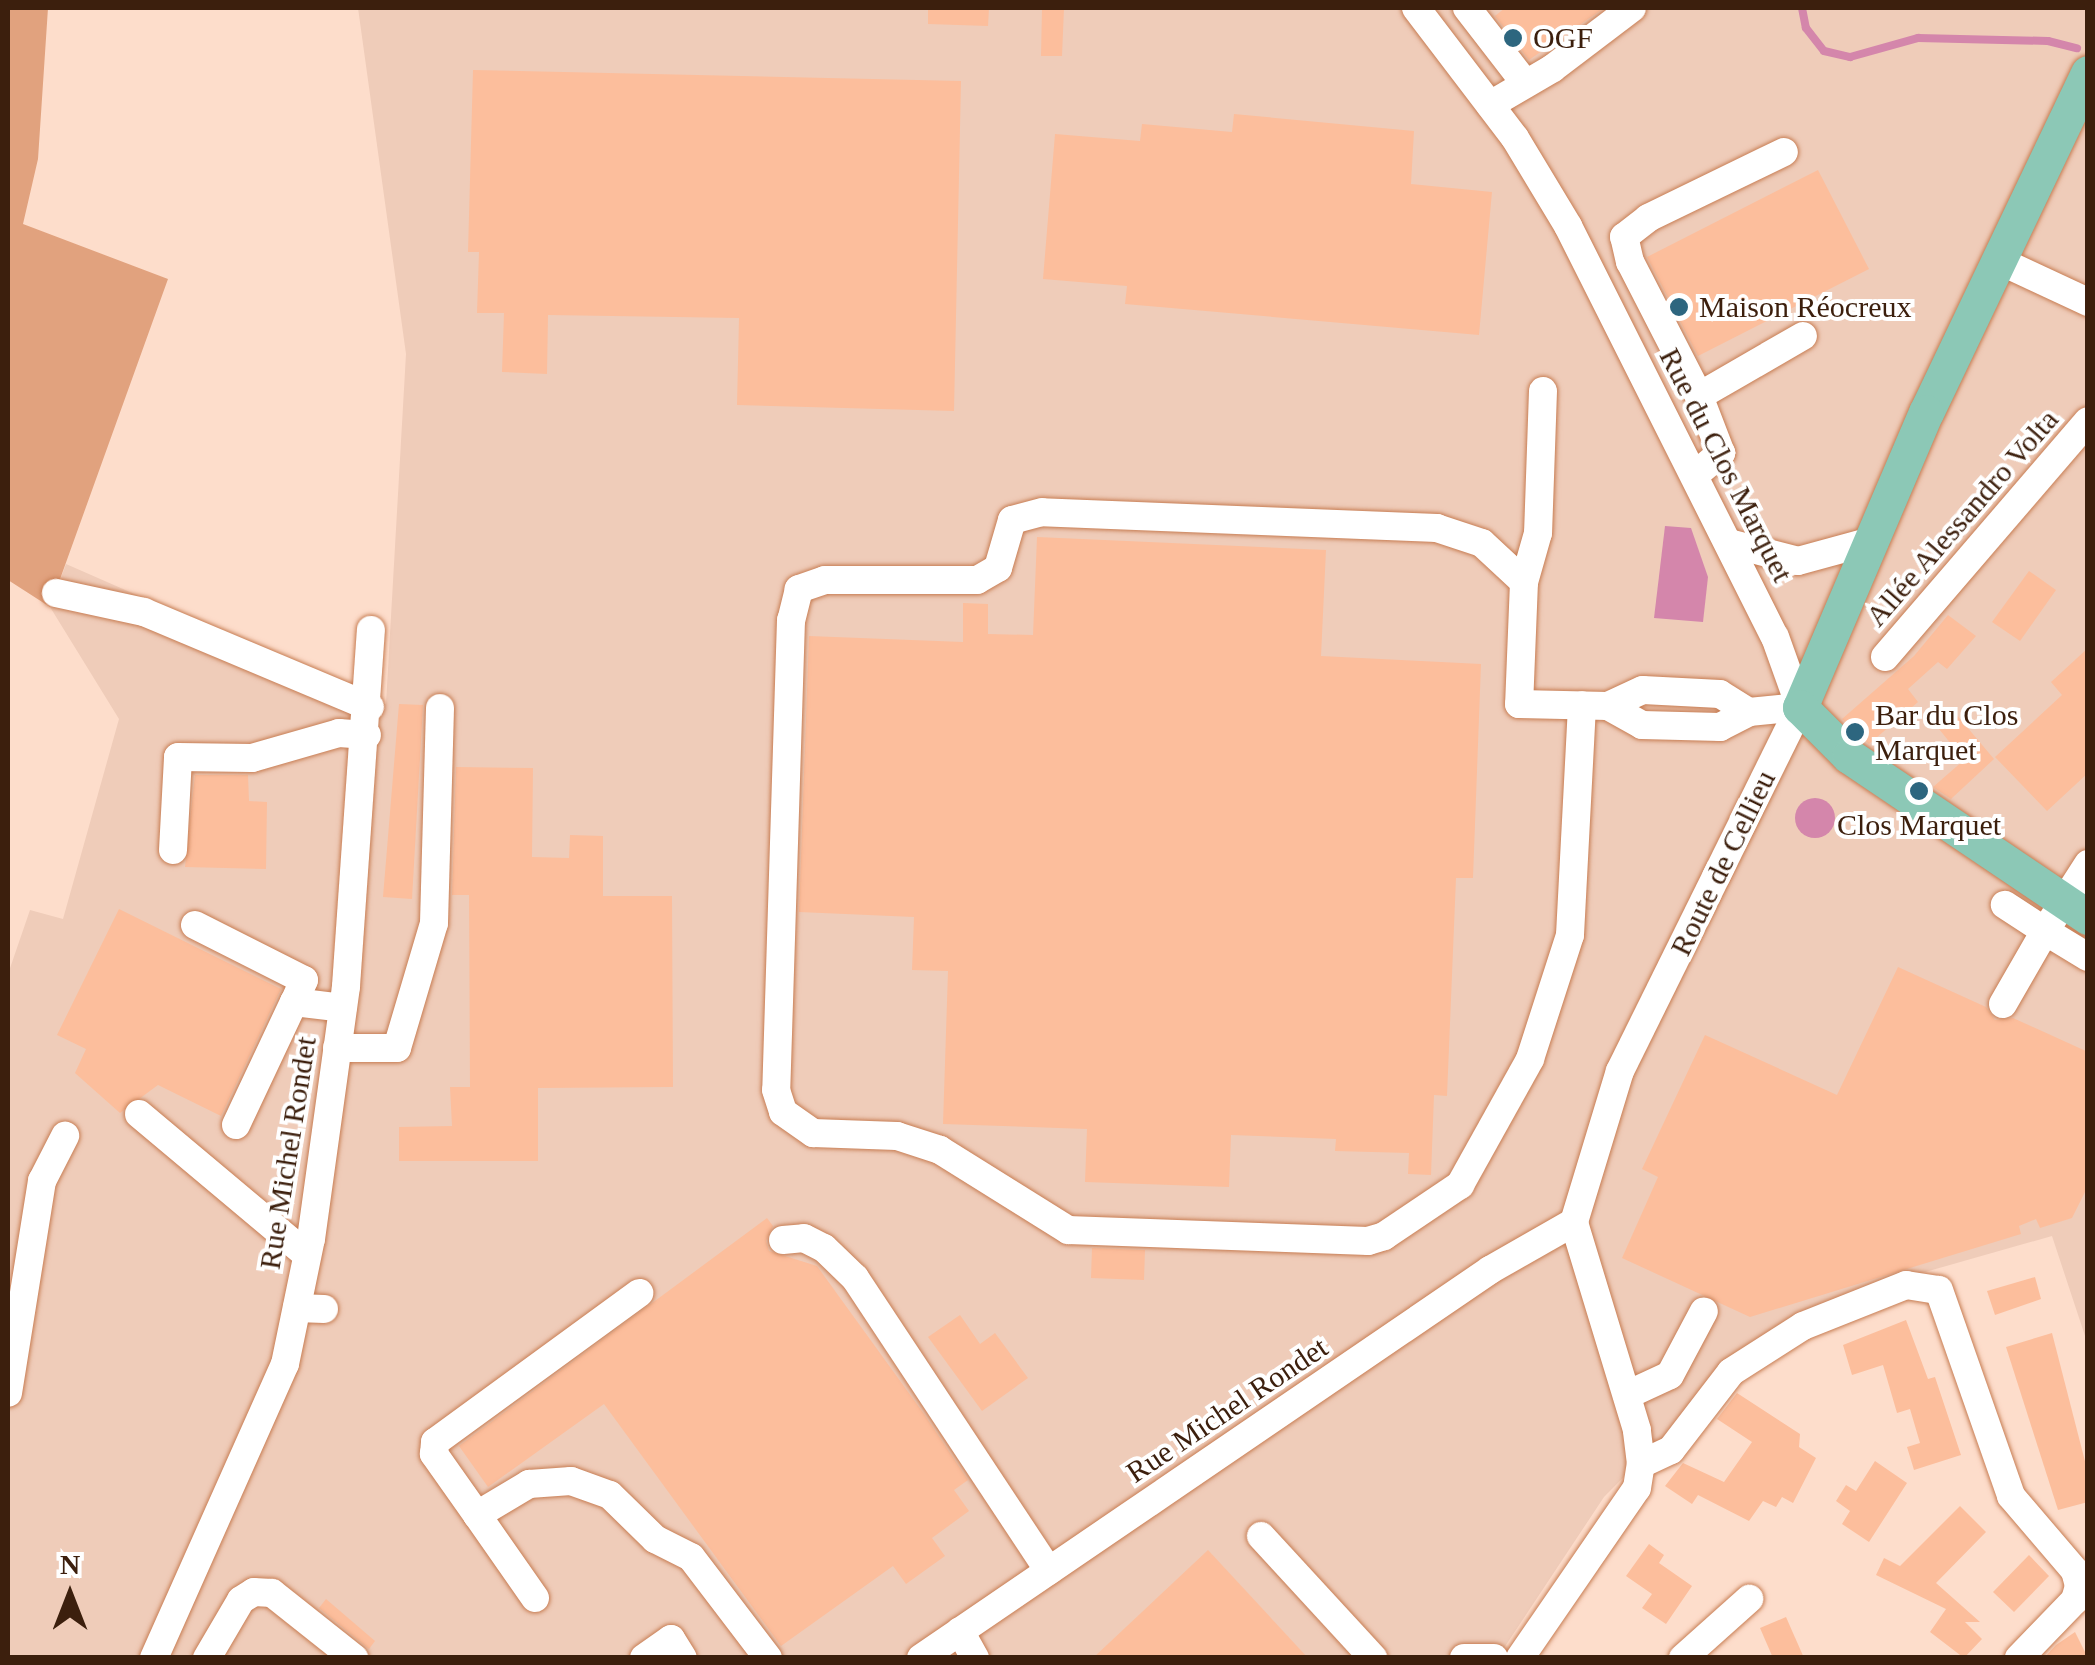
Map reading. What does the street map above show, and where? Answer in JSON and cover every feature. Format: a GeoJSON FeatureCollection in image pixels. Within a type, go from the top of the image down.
{"type":"FeatureCollection","features":[{"type":"Feature","properties":{"kind":"main road","name":"Route de Cellieu"},"geometry":{"type":"LineString","coordinates":[[1800,707],[1868,542],[2088,72]]}},
{"type":"Feature","properties":{"kind":"main road"},"geometry":{"type":"LineString","coordinates":[[1800,707],[1849,756],[2065,917]]}},
{"type":"Feature","properties":{"kind":"street"},"geometry":{"type":"LineString","coordinates":[[1467,8],[1525,83]]}},
{"type":"Feature","properties":{"kind":"street"},"geometry":{"type":"LineString","coordinates":[[1490,105],[1632,8]]}},
{"type":"Feature","properties":{"kind":"street","name":"Rue du Clos Marquet"},"geometry":{"type":"LineString","coordinates":[[1422,10],[1490,105],[1568,226],[1696,474],[1800,707]]}},
{"type":"Feature","properties":{"kind":"street"},"geometry":{"type":"LineString","coordinates":[[1696,474],[1721,453],[1699,396],[1630,262],[1624,237],[1648,218],[1784,152]]}},
{"type":"Feature","properties":{"kind":"street"},"geometry":{"type":"LineString","coordinates":[[2000,261],[2088,302]]}},
{"type":"Feature","properties":{"kind":"street"},"geometry":{"type":"LineString","coordinates":[[1699,396],[1803,336]]}},
{"type":"Feature","properties":{"kind":"street"},"geometry":{"type":"LineString","coordinates":[[1544,391],[1538,533],[1524,582],[1519,704],[1595,706],[1643,690],[1720,694],[1748,712],[1800,707]]}},
{"type":"Feature","properties":{"kind":"street","name":"Allée Alessandro Volta"},"geometry":{"type":"LineString","coordinates":[[1885,656],[2088,421]]}},
{"type":"Feature","properties":{"kind":"street"},"geometry":{"type":"LineString","coordinates":[[1524,582],[1482,543],[1437,528],[1042,512],[1012,520],[998,568],[976,580],[825,580],[799,589],[791,620],[777,1070],[783,1112],[814,1132],[897,1136],[940,1150],[1068,1230],[1368,1242],[1384,1236],[1460,1184],[1530,1059],[1570,934],[1595,706]]}},
{"type":"Feature","properties":{"kind":"street"},"geometry":{"type":"LineString","coordinates":[[1729,543],[1798,561],[1868,542]]}},
{"type":"Feature","properties":{"kind":"street"},"geometry":{"type":"LineString","coordinates":[[56,593],[144,612],[370,706]]}},
{"type":"Feature","properties":{"kind":"street","name":"Rue Michel Rondet"},"geometry":{"type":"LineString","coordinates":[[154,1658],[310,1309],[307,1256],[342,1008],[370,706],[371,630]]}},
{"type":"Feature","properties":{"kind":"street","name":"Route de Cellieu"},"geometry":{"type":"LineString","coordinates":[[1574,1222],[1620,1071],[1800,707]]}},
{"type":"Feature","properties":{"kind":"street"},"geometry":{"type":"LineString","coordinates":[[337,1048],[397,1048],[434,922],[440,708]]}},
{"type":"Feature","properties":{"kind":"street"},"geometry":{"type":"LineString","coordinates":[[172,850],[178,757],[252,758],[339,733],[367,735]]}},
{"type":"Feature","properties":{"kind":"street"},"geometry":{"type":"LineString","coordinates":[[2003,1004],[2065,917],[2088,864]]}},
{"type":"Feature","properties":{"kind":"street"},"geometry":{"type":"LineString","coordinates":[[2005,905],[2065,917],[2088,958]]}},
{"type":"Feature","properties":{"kind":"street"},"geometry":{"type":"LineString","coordinates":[[194,924],[304,980],[236,1126]]}},
{"type":"Feature","properties":{"kind":"street"},"geometry":{"type":"LineString","coordinates":[[294,1002],[342,1008]]}},
{"type":"Feature","properties":{"kind":"street"},"geometry":{"type":"LineString","coordinates":[[138,1114],[307,1256]]}},
{"type":"Feature","properties":{"kind":"street"},"geometry":{"type":"LineString","coordinates":[[8,1393],[42,1180],[65,1136]]}},
{"type":"Feature","properties":{"kind":"street"},"geometry":{"type":"LineString","coordinates":[[1520,1658],[1638,1488],[1641,1464],[1627,1396],[1574,1222]]}},
{"type":"Feature","properties":{"kind":"street","name":"Rue Michel Rondet"},"geometry":{"type":"LineString","coordinates":[[921,1658],[1490,1270],[1574,1222]]}},
{"type":"Feature","properties":{"kind":"street"},"geometry":{"type":"LineString","coordinates":[[783,1240],[804,1238],[824,1248],[855,1278],[1049,1571]]}},
{"type":"Feature","properties":{"kind":"street"},"geometry":{"type":"LineString","coordinates":[[1641,1464],[1671,1450],[1713,1392],[1750,1357],[1860,1300],[1906,1285],[1938,1290],[2011,1496],[2075,1571],[2083,1586],[2075,1600],[2019,1658]]}},
{"type":"Feature","properties":{"kind":"street"},"geometry":{"type":"LineString","coordinates":[[535,1598],[434,1454],[435,1442],[640,1293]]}},
{"type":"Feature","properties":{"kind":"street"},"geometry":{"type":"LineString","coordinates":[[1627,1396],[1670,1375],[1704,1311]]}},
{"type":"Feature","properties":{"kind":"street"},"geometry":{"type":"LineString","coordinates":[[477,1515],[512,1491],[550,1480],[610,1496],[655,1540],[691,1557],[768,1658]]}},
{"type":"Feature","properties":{"kind":"street"},"geometry":{"type":"LineString","coordinates":[[1261,1536],[1373,1658]]}},
{"type":"Feature","properties":{"kind":"street"},"geometry":{"type":"LineString","coordinates":[[206,1658],[241,1600],[254,1592],[272,1593],[354,1658]]}},
{"type":"Feature","properties":{"kind":"street"},"geometry":{"type":"LineString","coordinates":[[1683,1658],[1749,1599]]}},
{"type":"Feature","properties":{"kind":"street"},"geometry":{"type":"LineString","coordinates":[[960,1631],[975,1658]]}},
{"type":"Feature","properties":{"kind":"street"},"geometry":{"type":"LineString","coordinates":[[644,1658],[671,1639],[683,1658]]}},
{"type":"Feature","properties":{"kind":"street"},"geometry":{"type":"LineString","coordinates":[[1464,1658],[1494,1658]]}},
{"type":"Feature","properties":{"kind":"shaded area"},"geometry":{"type":"Polygon","coordinates":[[[8,8],[48,8],[38,159],[23,224],[168,279],[50,607],[8,580],[8,8]]]}},
{"type":"Feature","properties":{"kind":"shaded area"},"geometry":{"type":"Polygon","coordinates":[[[358,8],[2087,8],[2087,1342],[2052,1236],[1890,1282],[1766,1333],[1604,1497],[1498,1657],[8,1657],[8,974],[30,910],[63,919],[119,719],[50,607],[66,564],[386,704],[406,354],[358,8]]]}},
{"type":"Feature","properties":{"kind":"shaded area"},"geometry":{"type":"Polygon","coordinates":[[[1665,526],[1691,528],[1708,577],[1703,622],[1654,618],[1665,526]]]}},
{"type":"Feature","properties":{"kind":"shaded area"},"geometry":{"type":"Polygon","coordinates":[[[1815,798],[1829,804],[1835,818],[1829,832],[1815,838],[1801,832],[1795,818],[1801,804],[1815,798]]]}},
{"type":"Feature","properties":{"kind":"building"},"geometry":{"type":"Polygon","coordinates":[[[928,8],[989,8],[988,26],[928,24],[928,8]]]}},
{"type":"Feature","properties":{"kind":"building"},"geometry":{"type":"Polygon","coordinates":[[[1042,8],[1064,8],[1062,56],[1041,56],[1042,8]]]}},
{"type":"Feature","properties":{"kind":"building"},"geometry":{"type":"Polygon","coordinates":[[[1505,8],[1604,8],[1529,60],[1495,16],[1505,8]]]}},
{"type":"Feature","properties":{"kind":"building"},"geometry":{"type":"Polygon","coordinates":[[[473,70],[961,81],[954,411],[737,405],[739,318],[548,315],[547,374],[502,372],[504,313],[477,313],[479,252],[468,252],[473,70]]]}},
{"type":"Feature","properties":{"kind":"building"},"geometry":{"type":"Polygon","coordinates":[[[1234,114],[1414,131],[1411,184],[1492,192],[1479,335],[1125,304],[1127,286],[1043,279],[1055,134],[1140,141],[1142,124],[1232,132],[1234,114]]]}},
{"type":"Feature","properties":{"kind":"building"},"geometry":{"type":"Polygon","coordinates":[[[1818,170],[1869,269],[1698,356],[1647,257],[1818,170]]]}},
{"type":"Feature","properties":{"kind":"building"},"geometry":{"type":"Polygon","coordinates":[[[1037,537],[1326,550],[1321,656],[1481,664],[1473,878],[1456,878],[1447,1096],[1434,1095],[1431,1175],[1408,1174],[1409,1153],[1335,1151],[1336,1139],[1231,1135],[1229,1187],[1085,1182],[1087,1129],[943,1124],[948,971],[912,970],[914,917],[799,912],[809,636],[963,642],[963,603],[988,604],[988,634],[1033,635],[1037,537]]]}},
{"type":"Feature","properties":{"kind":"building"},"geometry":{"type":"Polygon","coordinates":[[[2029,571],[2056,590],[2020,641],[1992,622],[2029,571]]]}},
{"type":"Feature","properties":{"kind":"building"},"geometry":{"type":"Polygon","coordinates":[[[1948,615],[1976,636],[1947,669],[1938,662],[1908,689],[1918,702],[1869,744],[1842,719],[1914,656],[1948,615]]]}},
{"type":"Feature","properties":{"kind":"building"},"geometry":{"type":"Polygon","coordinates":[[[2088,648],[2088,773],[2047,811],[1995,757],[2062,695],[2051,682],[2088,648]]]}},
{"type":"Feature","properties":{"kind":"building"},"geometry":{"type":"Polygon","coordinates":[[[399,704],[423,705],[412,899],[383,897],[399,704]]]}},
{"type":"Feature","properties":{"kind":"building"},"geometry":{"type":"Polygon","coordinates":[[[1956,714],[1994,759],[1951,799],[1933,787],[1964,760],[1939,729],[1956,714]]]}},
{"type":"Feature","properties":{"kind":"building"},"geometry":{"type":"Polygon","coordinates":[[[456,767],[533,768],[532,857],[569,858],[570,835],[603,836],[603,896],[672,896],[673,1087],[538,1088],[538,1161],[399,1161],[399,1127],[452,1126],[450,1087],[470,1087],[469,895],[452,895],[456,767]]]}},
{"type":"Feature","properties":{"kind":"building"},"geometry":{"type":"Polygon","coordinates":[[[195,775],[248,775],[249,801],[267,802],[266,869],[185,867],[195,775]]]}},
{"type":"Feature","properties":{"kind":"building"},"geometry":{"type":"Polygon","coordinates":[[[119,909],[281,989],[221,1116],[158,1085],[120,1113],[75,1073],[86,1049],[57,1035],[119,909]]]}},
{"type":"Feature","properties":{"kind":"building"},"geometry":{"type":"Polygon","coordinates":[[[1898,967],[1986,1007],[1995,1020],[2013,1018],[2088,1052],[2088,1186],[2072,1218],[2040,1228],[2036,1219],[2019,1226],[2021,1234],[1750,1317],[1622,1258],[1658,1177],[1642,1169],[1705,1035],[1837,1095],[1898,967]]]}},
{"type":"Feature","properties":{"kind":"building"},"geometry":{"type":"Polygon","coordinates":[[[767,1218],[773,1226],[766,1241],[769,1251],[817,1266],[968,1480],[954,1490],[969,1511],[932,1538],[945,1556],[906,1584],[893,1566],[781,1646],[604,1404],[488,1487],[459,1446],[767,1218]]]}},
{"type":"Feature","properties":{"kind":"building"},"geometry":{"type":"Polygon","coordinates":[[[1092,1248],[1145,1250],[1144,1280],[1091,1278],[1092,1248]]]}},
{"type":"Feature","properties":{"kind":"building"},"geometry":{"type":"Polygon","coordinates":[[[2035,1277],[2041,1299],[1995,1315],[1987,1291],[2035,1277]]]}},
{"type":"Feature","properties":{"kind":"building"},"geometry":{"type":"Polygon","coordinates":[[[960,1315],[980,1344],[995,1333],[1028,1378],[982,1411],[928,1337],[960,1315]]]}},
{"type":"Feature","properties":{"kind":"building"},"geometry":{"type":"Polygon","coordinates":[[[1906,1320],[1928,1379],[1935,1377],[1961,1455],[1914,1470],[1907,1447],[1920,1443],[1910,1409],[1897,1413],[1883,1365],[1852,1375],[1843,1345],[1906,1320]]]}},
{"type":"Feature","properties":{"kind":"building"},"geometry":{"type":"Polygon","coordinates":[[[2052,1333],[2088,1473],[2088,1502],[2058,1510],[2006,1347],[2052,1333]]]}},
{"type":"Feature","properties":{"kind":"building"},"geometry":{"type":"Polygon","coordinates":[[[1737,1393],[1800,1434],[1799,1447],[1816,1458],[1793,1503],[1782,1497],[1776,1507],[1763,1501],[1749,1521],[1698,1495],[1692,1504],[1665,1486],[1683,1463],[1724,1482],[1752,1442],[1717,1419],[1737,1393]]]}},
{"type":"Feature","properties":{"kind":"building"},"geometry":{"type":"Polygon","coordinates":[[[1875,1461],[1907,1483],[1869,1542],[1842,1524],[1850,1511],[1836,1501],[1846,1485],[1856,1491],[1875,1461]]]}},
{"type":"Feature","properties":{"kind":"building"},"geometry":{"type":"Polygon","coordinates":[[[1960,1506],[1986,1532],[1936,1583],[1980,1622],[1965,1622],[1982,1639],[1964,1658],[1930,1632],[1946,1609],[1876,1575],[1884,1558],[1900,1566],[1960,1506]]]}},
{"type":"Feature","properties":{"kind":"building"},"geometry":{"type":"Polygon","coordinates":[[[1649,1544],[1664,1555],[1659,1563],[1692,1586],[1666,1624],[1642,1608],[1652,1594],[1626,1576],[1649,1544]]]}},
{"type":"Feature","properties":{"kind":"building"},"geometry":{"type":"Polygon","coordinates":[[[1208,1550],[1308,1658],[1093,1658],[1208,1550]]]}},
{"type":"Feature","properties":{"kind":"building"},"geometry":{"type":"Polygon","coordinates":[[[2029,1555],[2049,1576],[2014,1612],[1993,1592],[2029,1555]]]}},
{"type":"Feature","properties":{"kind":"building"},"geometry":{"type":"Polygon","coordinates":[[[326,1599],[375,1641],[369,1649],[319,1608],[326,1599]]]}},
{"type":"Feature","properties":{"kind":"building"},"geometry":{"type":"Polygon","coordinates":[[[1786,1617],[1804,1658],[1773,1658],[1760,1628],[1786,1617]]]}},
{"type":"Feature","properties":{"kind":"building"},"geometry":{"type":"Polygon","coordinates":[[[2075,1632],[2088,1658],[2044,1658],[2056,1645],[2075,1632]]]}},
{"type":"Feature","properties":{"kind":"waterway"},"geometry":{"type":"LineString","coordinates":[[1802,8],[1806,28],[1824,51],[1850,57],[1918,38],[2048,41],[2077,48]]}},
{"type":"Feature","properties":{"kind":"place","name":"OGF"},"geometry":{"type":"Point","coordinates":[1513,38]}},
{"type":"Feature","properties":{"kind":"place","name":"Maison Réocreux"},"geometry":{"type":"Point","coordinates":[1679,307]}},
{"type":"Feature","properties":{"kind":"place","name":"Bar du Clos Marquet"},"geometry":{"type":"Point","coordinates":[1855,732]}},
{"type":"Feature","properties":{"kind":"place","name":"Clos Marquet"},"geometry":{"type":"Point","coordinates":[1919,791]}}]}
